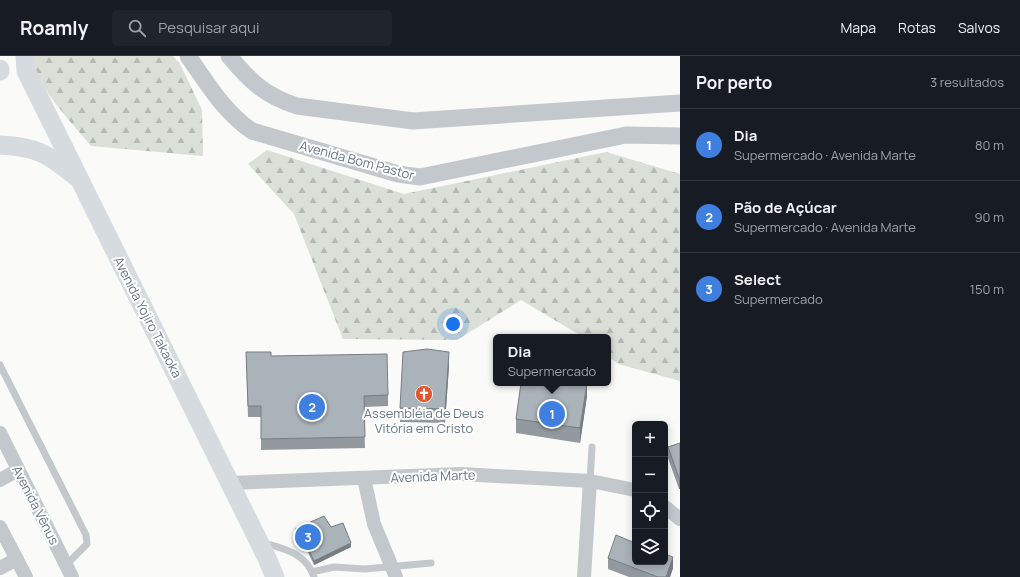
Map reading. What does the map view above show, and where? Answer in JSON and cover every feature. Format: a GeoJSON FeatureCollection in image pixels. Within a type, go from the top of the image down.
{"type":"FeatureCollection","features":[{"type":"Feature","properties":{"kind":"main road","name":"Avenida Yojiro Takaoka"},"geometry":{"type":"LineString","coordinates":[[25,56],[26,71],[275,577]]}},
{"type":"Feature","properties":{"kind":"main road"},"geometry":{"type":"LineString","coordinates":[[0,145],[31,148],[42,152],[58,162],[79,179]]}},
{"type":"Feature","properties":{"kind":"street","name":"Avenida Bom Pastor"},"geometry":{"type":"LineString","coordinates":[[188,56],[223,106],[237,121],[252,131],[398,174],[420,177],[626,135],[680,136]]}},
{"type":"Feature","properties":{"kind":"street"},"geometry":{"type":"LineString","coordinates":[[229,56],[250,80],[279,101],[297,106],[413,122],[680,103]]}},
{"type":"Feature","properties":{"kind":"street","name":"Avenida Vênus"},"geometry":{"type":"LineString","coordinates":[[0,433],[69,571]]}},
{"type":"Feature","properties":{"kind":"street"},"geometry":{"type":"LineString","coordinates":[[0,480],[18,470]]}},
{"type":"Feature","properties":{"kind":"street","name":"Avenida Marte"},"geometry":{"type":"LineString","coordinates":[[230,483],[461,474],[590,480],[632,489]]}},
{"type":"Feature","properties":{"kind":"street"},"geometry":{"type":"LineString","coordinates":[[364,478],[374,524],[393,571]]}},
{"type":"Feature","properties":{"kind":"street"},"geometry":{"type":"LineString","coordinates":[[584,577],[590,480]]}},
{"type":"Feature","properties":{"kind":"street"},"geometry":{"type":"LineString","coordinates":[[668,509],[680,519]]}},
{"type":"Feature","properties":{"kind":"street"},"geometry":{"type":"LineString","coordinates":[[0,527],[26,577]]}},
{"type":"Feature","properties":{"kind":"street"},"geometry":{"type":"LineString","coordinates":[[0,568],[17,559]]}},
{"type":"Feature","properties":{"kind":"lane"},"geometry":{"type":"LineString","coordinates":[[0,365],[86,535],[87,544],[69,571]]}},
{"type":"Feature","properties":{"kind":"lane"},"geometry":{"type":"LineString","coordinates":[[590,480],[592,447]]}},
{"type":"Feature","properties":{"kind":"lane"},"geometry":{"type":"LineString","coordinates":[[259,542],[294,552],[313,574],[334,567],[393,571],[431,562]]}},
{"type":"Feature","properties":{"kind":"green space"},"geometry":{"type":"Polygon","coordinates":[[[32,56],[173,56],[180,64],[202,110],[203,156],[91,146],[46,90],[34,66],[32,56]]]}},
{"type":"Feature","properties":{"kind":"green space"},"geometry":{"type":"Polygon","coordinates":[[[267,150],[404,194],[606,152],[680,174],[680,381],[618,364],[611,358],[611,334],[578,334],[521,300],[457,340],[343,339],[294,214],[248,164],[267,150]]]}},
{"type":"Feature","properties":{"kind":"building","name":"Assembléia de Deus Vitória em Cristo"},"geometry":{"type":"Polygon","coordinates":[[[427,349],[449,352],[445,409],[400,408],[403,352],[427,349]]]}},
{"type":"Feature","properties":{"kind":"building"},"geometry":{"type":"Polygon","coordinates":[[[246,352],[271,352],[271,356],[387,354],[388,395],[364,396],[365,437],[261,439],[261,406],[248,406],[246,352]]]}},
{"type":"Feature","properties":{"kind":"building"},"geometry":{"type":"Polygon","coordinates":[[[521,386],[587,386],[580,428],[516,419],[521,386]]]}},
{"type":"Feature","properties":{"kind":"building"},"geometry":{"type":"Polygon","coordinates":[[[680,443],[680,478],[679,478],[668,447],[680,443]]]}},
{"type":"Feature","properties":{"kind":"building"},"geometry":{"type":"Polygon","coordinates":[[[324,516],[331,527],[343,523],[351,543],[314,561],[303,538],[300,539],[295,529],[324,516]]]}},
{"type":"Feature","properties":{"kind":"building"},"geometry":{"type":"Polygon","coordinates":[[[616,535],[632,542],[632,565],[668,565],[668,555],[673,557],[666,577],[658,577],[608,558],[616,535]]]}},
{"type":"Feature","properties":{"kind":"place","name":"Assembléia de Deus Vitória em Cristo"},"geometry":{"type":"Point","coordinates":[424,394]}},
{"type":"Feature","properties":{"kind":"place","name":"Pão de Açúcar"},"geometry":{"type":"Point","coordinates":[312,407]}},
{"type":"Feature","properties":{"kind":"place","name":"Dia"},"geometry":{"type":"Point","coordinates":[552,414]}},
{"type":"Feature","properties":{"kind":"place","name":"Select"},"geometry":{"type":"Point","coordinates":[308,537]}}]}
